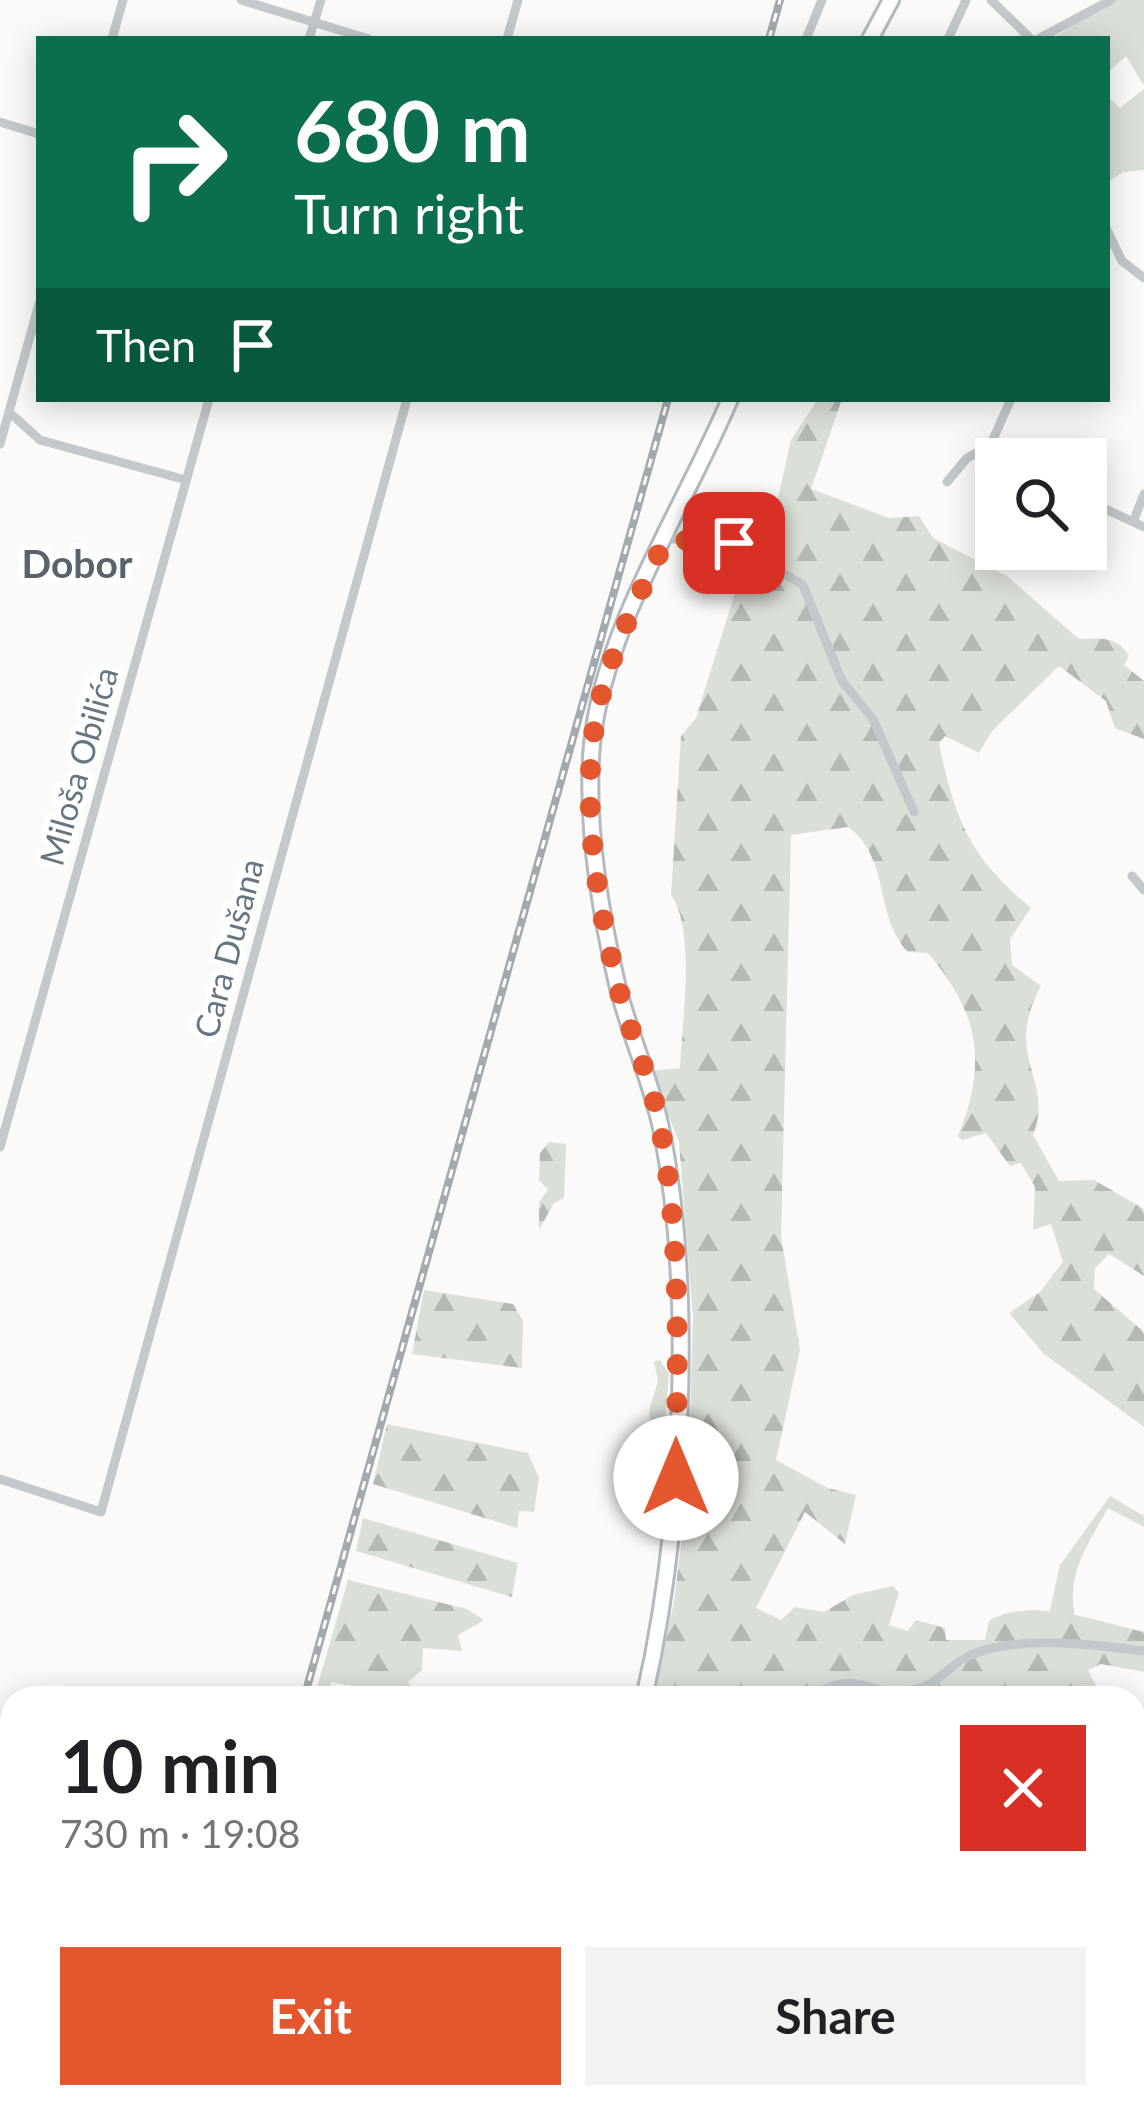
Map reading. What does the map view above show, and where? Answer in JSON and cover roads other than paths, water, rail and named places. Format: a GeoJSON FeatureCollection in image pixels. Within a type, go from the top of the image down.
{"type":"FeatureCollection","features":[{"type":"Feature","properties":{"kind":"main road"},"geometry":{"type":"LineString","coordinates":[[873,36],[891,0]]}},
{"type":"Feature","properties":{"kind":"main road"},"geometry":{"type":"LineString","coordinates":[[647,1686],[661,1623],[676,1478],[678,1297],[661,1126],[615,970],[591,792],[592,743],[610,664],[729,402]]}},
{"type":"Feature","properties":{"kind":"street"},"geometry":{"type":"LineString","coordinates":[[113,36],[123,0]]}},
{"type":"Feature","properties":{"kind":"street"},"geometry":{"type":"LineString","coordinates":[[241,0],[359,36]]}},
{"type":"Feature","properties":{"kind":"street"},"geometry":{"type":"LineString","coordinates":[[311,36],[321,0]]}},
{"type":"Feature","properties":{"kind":"street"},"geometry":{"type":"LineString","coordinates":[[508,36],[518,0]]}},
{"type":"Feature","properties":{"kind":"street"},"geometry":{"type":"LineString","coordinates":[[807,36],[822,0]]}},
{"type":"Feature","properties":{"kind":"street"},"geometry":{"type":"LineString","coordinates":[[949,36],[966,0]]}},
{"type":"Feature","properties":{"kind":"street"},"geometry":{"type":"LineString","coordinates":[[991,0],[1032,36]]}},
{"type":"Feature","properties":{"kind":"street"},"geometry":{"type":"LineString","coordinates":[[1041,36],[1111,0]]}},
{"type":"Feature","properties":{"kind":"street"},"geometry":{"type":"LineString","coordinates":[[0,122],[36,133]]}},
{"type":"Feature","properties":{"kind":"street"},"geometry":{"type":"LineString","coordinates":[[1110,241],[1122,261],[1144,278]]}},
{"type":"Feature","properties":{"kind":"street"},"geometry":{"type":"LineString","coordinates":[[0,444],[36,315]]}},
{"type":"Feature","properties":{"kind":"street","name":"Miloša Obilića"},"geometry":{"type":"LineString","coordinates":[[0,1147],[207,402]]}},
{"type":"Feature","properties":{"kind":"street","name":"Cara Dušana"},"geometry":{"type":"LineString","coordinates":[[0,1479],[101,1512],[406,402]]}},
{"type":"Feature","properties":{"kind":"street"},"geometry":{"type":"LineString","coordinates":[[994,438],[1010,402]]}},
{"type":"Feature","properties":{"kind":"street"},"geometry":{"type":"LineString","coordinates":[[9,412],[40,440],[186,480]]}},
{"type":"Feature","properties":{"kind":"street"},"geometry":{"type":"LineString","coordinates":[[946,482],[975,454]]}},
{"type":"Feature","properties":{"kind":"street"},"geometry":{"type":"LineString","coordinates":[[1107,510],[1139,524],[1144,494]]}},
{"type":"Feature","properties":{"kind":"street"},"geometry":{"type":"LineString","coordinates":[[666,539],[726,539],[802,585],[842,681],[872,719],[914,812]]}},
{"type":"Feature","properties":{"kind":"street"},"geometry":{"type":"LineString","coordinates":[[1132,876],[1144,890]]}},
{"type":"Feature","properties":{"kind":"street"},"geometry":{"type":"LineString","coordinates":[[924,1686],[977,1652],[1001,1648],[1144,1651]]}},
{"type":"Feature","properties":{"kind":"street"},"geometry":{"type":"LineString","coordinates":[[830,1686],[840,1681],[881,1686]]}},
{"type":"Feature","properties":{"kind":"railway"},"geometry":{"type":"LineString","coordinates":[[770,36],[780,0]]}},
{"type":"Feature","properties":{"kind":"railway"},"geometry":{"type":"LineString","coordinates":[[307,1686],[667,402]]}},
{"type":"Feature","properties":{"kind":"district","name":"Dobor"},"geometry":{"type":"Point","coordinates":[77,563]}}]}
